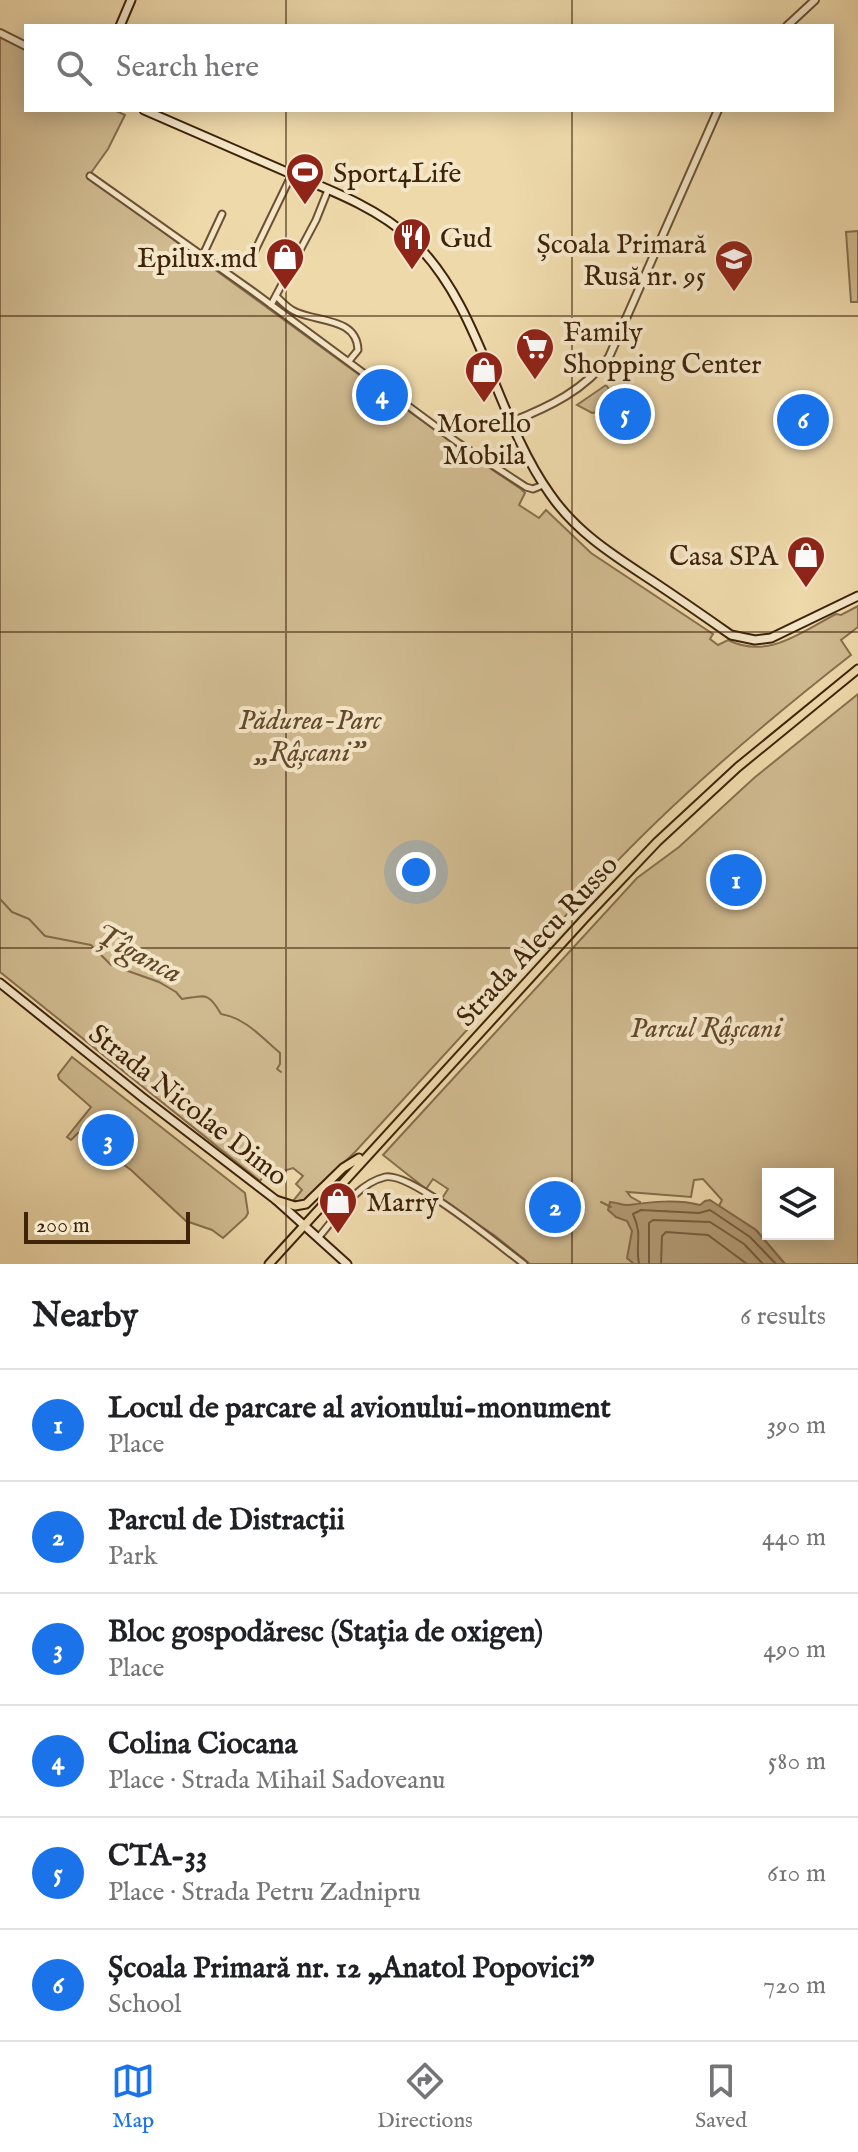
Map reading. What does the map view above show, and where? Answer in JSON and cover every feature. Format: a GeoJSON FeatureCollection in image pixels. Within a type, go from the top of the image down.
{"type":"FeatureCollection","features":[{"type":"Feature","properties":{"kind":"main road"},"geometry":{"type":"LineString","coordinates":[[121,24],[131,0]]}},
{"type":"Feature","properties":{"kind":"main road"},"geometry":{"type":"LineString","coordinates":[[149,112],[328,190],[395,225],[413,241],[436,266],[456,298],[511,422],[543,485],[569,519],[598,545],[739,638],[771,638],[858,596]]}},
{"type":"Feature","properties":{"kind":"main road","name":"Strada Alecu Russo"},"geometry":{"type":"LineString","coordinates":[[269,1264],[657,842],[761,747],[858,669]]}},
{"type":"Feature","properties":{"kind":"main road","name":"Strada Nicolae Dimo"},"geometry":{"type":"LineString","coordinates":[[0,983],[276,1200],[347,1264]]}},
{"type":"Feature","properties":{"kind":"main road"},"geometry":{"type":"LineString","coordinates":[[276,1200],[295,1206],[310,1202],[343,1168],[368,1153]]}},
{"type":"Feature","properties":{"kind":"street"},"geometry":{"type":"LineString","coordinates":[[789,24],[815,0]]}},
{"type":"Feature","properties":{"kind":"street"},"geometry":{"type":"LineString","coordinates":[[0,33],[24,45]]}},
{"type":"Feature","properties":{"kind":"street"},"geometry":{"type":"LineString","coordinates":[[511,422],[576,390],[609,357],[717,112]]}},
{"type":"Feature","properties":{"kind":"street"},"geometry":{"type":"LineString","coordinates":[[249,263],[292,174]]}},
{"type":"Feature","properties":{"kind":"street"},"geometry":{"type":"LineString","coordinates":[[90,176],[457,442],[519,483],[533,489],[543,485]]}},
{"type":"Feature","properties":{"kind":"street"},"geometry":{"type":"LineString","coordinates":[[271,305],[316,220],[328,190]]}},
{"type":"Feature","properties":{"kind":"street"},"geometry":{"type":"LineString","coordinates":[[202,257],[222,214]]}},
{"type":"Feature","properties":{"kind":"street"},"geometry":{"type":"LineString","coordinates":[[276,296],[300,314],[322,318],[352,331],[358,340],[358,350],[349,361]]}},
{"type":"Feature","properties":{"kind":"street"},"geometry":{"type":"LineString","coordinates":[[318,1238],[330,1218],[365,1187],[381,1178],[395,1176],[434,1197],[524,1264]]}},
{"type":"Feature","properties":{"kind":"street"},"geometry":{"type":"LineString","coordinates":[[320,1205],[330,1218]]}},
{"type":"Feature","properties":{"kind":"green space","name":"Pădurea-Parc „Râșcani”"},"geometry":{"type":"Polygon","coordinates":[[[0,31],[24,42],[24,112],[118,112],[125,115],[108,149],[88,177],[458,447],[521,489],[525,493],[519,505],[539,518],[546,510],[591,553],[713,634],[710,639],[718,645],[728,640],[757,647],[771,645],[858,606],[858,627],[841,640],[851,655],[723,760],[662,816],[572,908],[545,945],[355,1152],[304,1201],[293,1201],[302,1190],[296,1184],[303,1176],[293,1168],[263,1177],[260,1181],[0,972],[0,31]]]}},
{"type":"Feature","properties":{"kind":"green space"},"geometry":{"type":"Polygon","coordinates":[[[858,231],[858,302],[851,302],[846,232],[858,231]]]}},
{"type":"Feature","properties":{"kind":"green space"},"geometry":{"type":"Polygon","coordinates":[[[606,385],[609,389],[598,412],[592,413],[577,405],[606,385]]]}},
{"type":"Feature","properties":{"kind":"green space","name":"Parcul Râșcani"},"geometry":{"type":"Polygon","coordinates":[[[858,694],[858,1264],[785,1264],[765,1240],[834,1240],[834,1168],[762,1168],[762,1237],[719,1206],[722,1200],[703,1179],[694,1180],[691,1197],[627,1192],[640,1202],[640,1264],[530,1264],[494,1235],[441,1200],[448,1189],[433,1179],[426,1189],[383,1155],[637,878],[679,847],[754,778],[858,694]]]}},
{"type":"Feature","properties":{"kind":"green space"},"geometry":{"type":"Polygon","coordinates":[[[72,1057],[245,1193],[246,1217],[223,1238],[212,1230],[186,1221],[113,1157],[121,1145],[109,1135],[99,1144],[84,1133],[78,1133],[71,1140],[67,1137],[91,1107],[59,1079],[58,1075],[72,1057]]]}},
{"type":"Feature","properties":{"kind":"water"},"geometry":{"type":"Polygon","coordinates":[[[710,1200],[756,1230],[785,1264],[634,1264],[627,1258],[632,1231],[627,1221],[608,1210],[610,1202],[627,1205],[673,1202],[700,1205],[710,1200]]]}},
{"type":"Feature","properties":{"kind":"waterway","name":"Țîganca"},"geometry":{"type":"LineString","coordinates":[[0,899],[12,912],[29,919],[45,936],[91,945],[111,965],[159,982],[182,999],[209,998],[221,1014],[246,1024],[280,1053],[277,1069],[281,1072]]}},
{"type":"Feature","properties":{"kind":"waterway","name":"Țîganca"},"geometry":{"type":"LineString","coordinates":[[601,1202],[611,1207]]}},
{"type":"Feature","properties":{"kind":"place","name":"Sport4Life"},"geometry":{"type":"Point","coordinates":[305,206]}},
{"type":"Feature","properties":{"kind":"place","name":"Gud"},"geometry":{"type":"Point","coordinates":[412,271]}},
{"type":"Feature","properties":{"kind":"place","name":"Epilux.md"},"geometry":{"type":"Point","coordinates":[285,291]}},
{"type":"Feature","properties":{"kind":"place","name":"Școala Primară Rusă nr. 95"},"geometry":{"type":"Point","coordinates":[734,293]}},
{"type":"Feature","properties":{"kind":"place","name":"Family Shopping Center"},"geometry":{"type":"Point","coordinates":[535,381]}},
{"type":"Feature","properties":{"kind":"place","name":"Colina Ciocana"},"geometry":{"type":"Point","coordinates":[382,395]}},
{"type":"Feature","properties":{"kind":"place","name":"Morello Mobila"},"geometry":{"type":"Point","coordinates":[484,404]}},
{"type":"Feature","properties":{"kind":"place","name":"CTA-33"},"geometry":{"type":"Point","coordinates":[625,414]}},
{"type":"Feature","properties":{"kind":"place","name":"Școala Primară nr. 12 „Anatol Popovici”"},"geometry":{"type":"Point","coordinates":[803,420]}},
{"type":"Feature","properties":{"kind":"place","name":"Casa SPA"},"geometry":{"type":"Point","coordinates":[806,589]}},
{"type":"Feature","properties":{"kind":"place","name":"Locul de parcare al avionului-monument"},"geometry":{"type":"Point","coordinates":[736,880]}},
{"type":"Feature","properties":{"kind":"place","name":"Bloc gospodăresc (Stația de oxigen)"},"geometry":{"type":"Point","coordinates":[108,1140]}},
{"type":"Feature","properties":{"kind":"place","name":"Parcul de Distracții"},"geometry":{"type":"Point","coordinates":[555,1207]}},
{"type":"Feature","properties":{"kind":"place","name":"Marry"},"geometry":{"type":"Point","coordinates":[338,1235]}}]}
